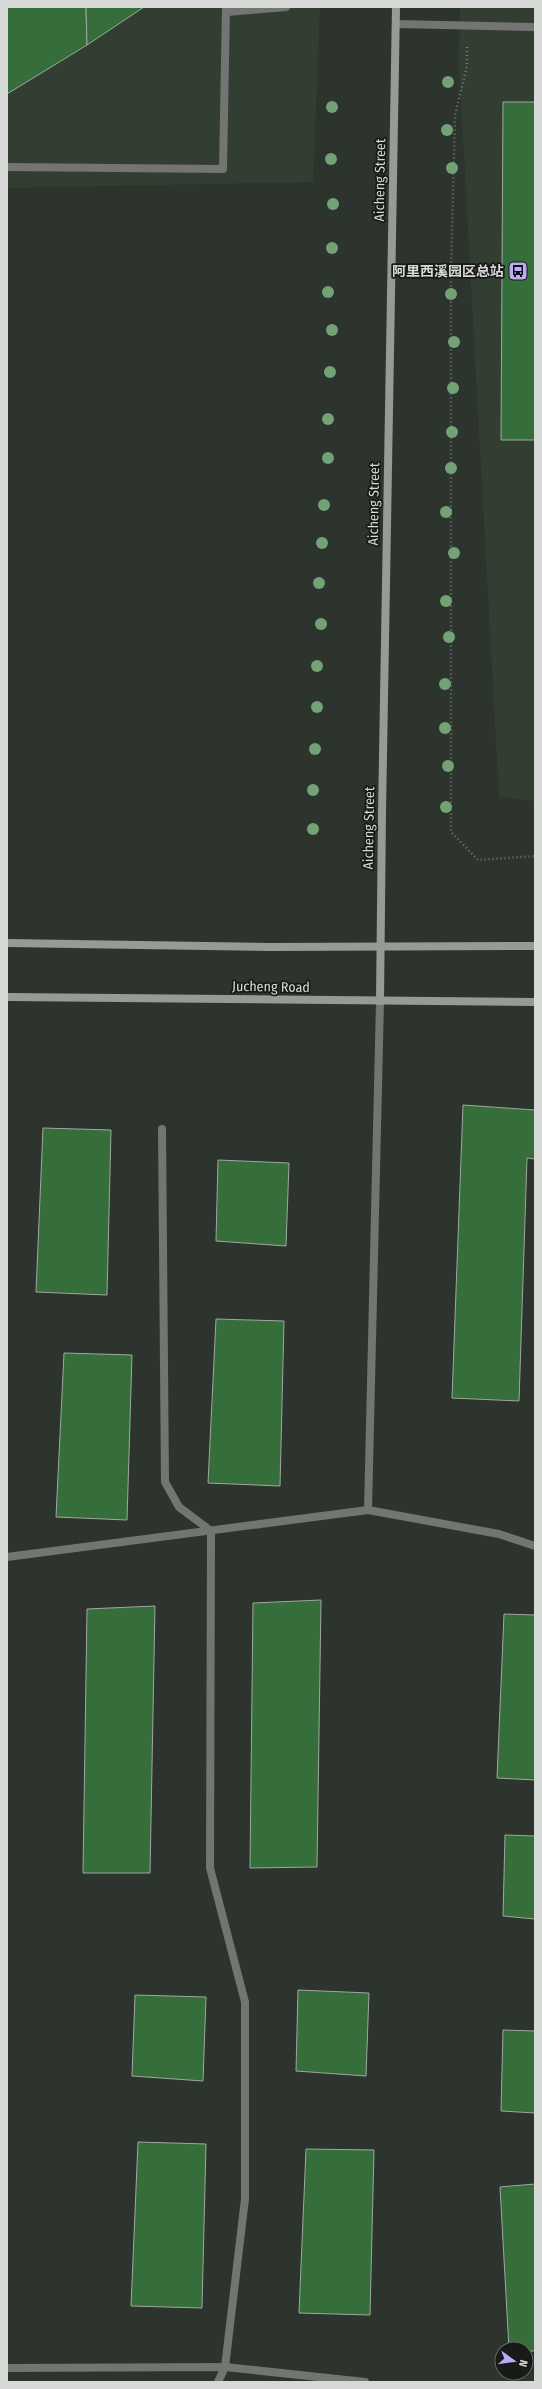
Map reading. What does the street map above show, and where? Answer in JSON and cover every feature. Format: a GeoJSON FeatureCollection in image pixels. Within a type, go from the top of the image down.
{"type":"FeatureCollection","features":[{"type":"Feature","properties":{"kind":"street"},"geometry":{"type":"LineString","coordinates":[[7,167],[223,169],[226,9],[286,7]]}},
{"type":"Feature","properties":{"kind":"street","name":"Aicheng Street"},"geometry":{"type":"LineString","coordinates":[[380,1001],[396,7]]}},
{"type":"Feature","properties":{"kind":"street"},"geometry":{"type":"LineString","coordinates":[[396,24],[535,27]]}},
{"type":"Feature","properties":{"kind":"street"},"geometry":{"type":"LineString","coordinates":[[7,944],[535,946]]}},
{"type":"Feature","properties":{"kind":"street","name":"Jucheng Road"},"geometry":{"type":"LineString","coordinates":[[7,997],[535,1002]]}},
{"type":"Feature","properties":{"kind":"street"},"geometry":{"type":"LineString","coordinates":[[368,1510],[380,1001]]}},
{"type":"Feature","properties":{"kind":"street"},"geometry":{"type":"LineString","coordinates":[[162,1129],[165,1482],[179,1507],[210,1531]]}},
{"type":"Feature","properties":{"kind":"street"},"geometry":{"type":"LineString","coordinates":[[7,1558],[368,1510],[499,1534],[535,1546]]}},
{"type":"Feature","properties":{"kind":"street"},"geometry":{"type":"LineString","coordinates":[[210,1531],[210,1868],[245,2002],[245,2199],[225,2366],[218,2382]]}},
{"type":"Feature","properties":{"kind":"street"},"geometry":{"type":"LineString","coordinates":[[7,2368],[225,2366],[365,2382]]}},
{"type":"Feature","properties":{"kind":"path"},"geometry":{"type":"LineString","coordinates":[[467,25],[467,66],[455,115],[451,272],[451,832],[478,860],[535,856]]}},
{"type":"Feature","properties":{"kind":"shaded area"},"geometry":{"type":"Polygon","coordinates":[[[7,7],[320,7],[313,182],[7,188],[7,7]]]}},
{"type":"Feature","properties":{"kind":"shaded area"},"geometry":{"type":"Polygon","coordinates":[[[460,7],[535,7],[535,801],[499,797],[459,64],[460,7]]]}},
{"type":"Feature","properties":{"kind":"building"},"geometry":{"type":"Polygon","coordinates":[[[7,7],[86,7],[87,45],[7,94],[7,7]]]}},
{"type":"Feature","properties":{"kind":"building"},"geometry":{"type":"Polygon","coordinates":[[[86,7],[144,7],[87,45],[86,7]]]}},
{"type":"Feature","properties":{"kind":"building","name":"阿里西溪园区总站"},"geometry":{"type":"Polygon","coordinates":[[[503,102],[535,102],[535,440],[501,440],[503,102]]]}},
{"type":"Feature","properties":{"kind":"building"},"geometry":{"type":"Polygon","coordinates":[[[463,1105],[535,1110],[535,1159],[527,1158],[519,1401],[452,1398],[463,1105]]]}},
{"type":"Feature","properties":{"kind":"building"},"geometry":{"type":"Polygon","coordinates":[[[43,1128],[111,1130],[107,1295],[36,1292],[43,1128]]]}},
{"type":"Feature","properties":{"kind":"building"},"geometry":{"type":"Polygon","coordinates":[[[218,1160],[289,1163],[286,1246],[216,1241],[218,1160]]]}},
{"type":"Feature","properties":{"kind":"building"},"geometry":{"type":"Polygon","coordinates":[[[216,1319],[284,1321],[280,1486],[208,1483],[216,1319]]]}},
{"type":"Feature","properties":{"kind":"building"},"geometry":{"type":"Polygon","coordinates":[[[64,1353],[132,1355],[127,1520],[56,1517],[64,1353]]]}},
{"type":"Feature","properties":{"kind":"building"},"geometry":{"type":"Polygon","coordinates":[[[321,1600],[317,1867],[250,1868],[253,1603],[321,1600]]]}},
{"type":"Feature","properties":{"kind":"building"},"geometry":{"type":"Polygon","coordinates":[[[155,1606],[150,1873],[83,1873],[87,1609],[155,1606]]]}},
{"type":"Feature","properties":{"kind":"building"},"geometry":{"type":"Polygon","coordinates":[[[504,1614],[535,1615],[535,1780],[497,1778],[504,1614]]]}},
{"type":"Feature","properties":{"kind":"building"},"geometry":{"type":"Polygon","coordinates":[[[505,1835],[535,1836],[535,1919],[503,1916],[505,1835]]]}},
{"type":"Feature","properties":{"kind":"building"},"geometry":{"type":"Polygon","coordinates":[[[298,1990],[369,1993],[366,2076],[296,2071],[298,1990]]]}},
{"type":"Feature","properties":{"kind":"building"},"geometry":{"type":"Polygon","coordinates":[[[135,1995],[206,1997],[203,2081],[132,2076],[135,1995]]]}},
{"type":"Feature","properties":{"kind":"building"},"geometry":{"type":"Polygon","coordinates":[[[503,2030],[535,2031],[535,2113],[501,2111],[503,2030]]]}},
{"type":"Feature","properties":{"kind":"building"},"geometry":{"type":"Polygon","coordinates":[[[138,2142],[206,2144],[202,2308],[131,2306],[138,2142]]]}},
{"type":"Feature","properties":{"kind":"building"},"geometry":{"type":"Polygon","coordinates":[[[306,2149],[374,2150],[370,2315],[299,2313],[306,2149]]]}},
{"type":"Feature","properties":{"kind":"building"},"geometry":{"type":"Polygon","coordinates":[[[535,2184],[535,2351],[534,2341],[509,2341],[500,2187],[535,2184]]]}},
{"type":"Feature","properties":{"kind":"place","name":"阿里西溪园区总站"},"geometry":{"type":"Point","coordinates":[518,271]}}]}
